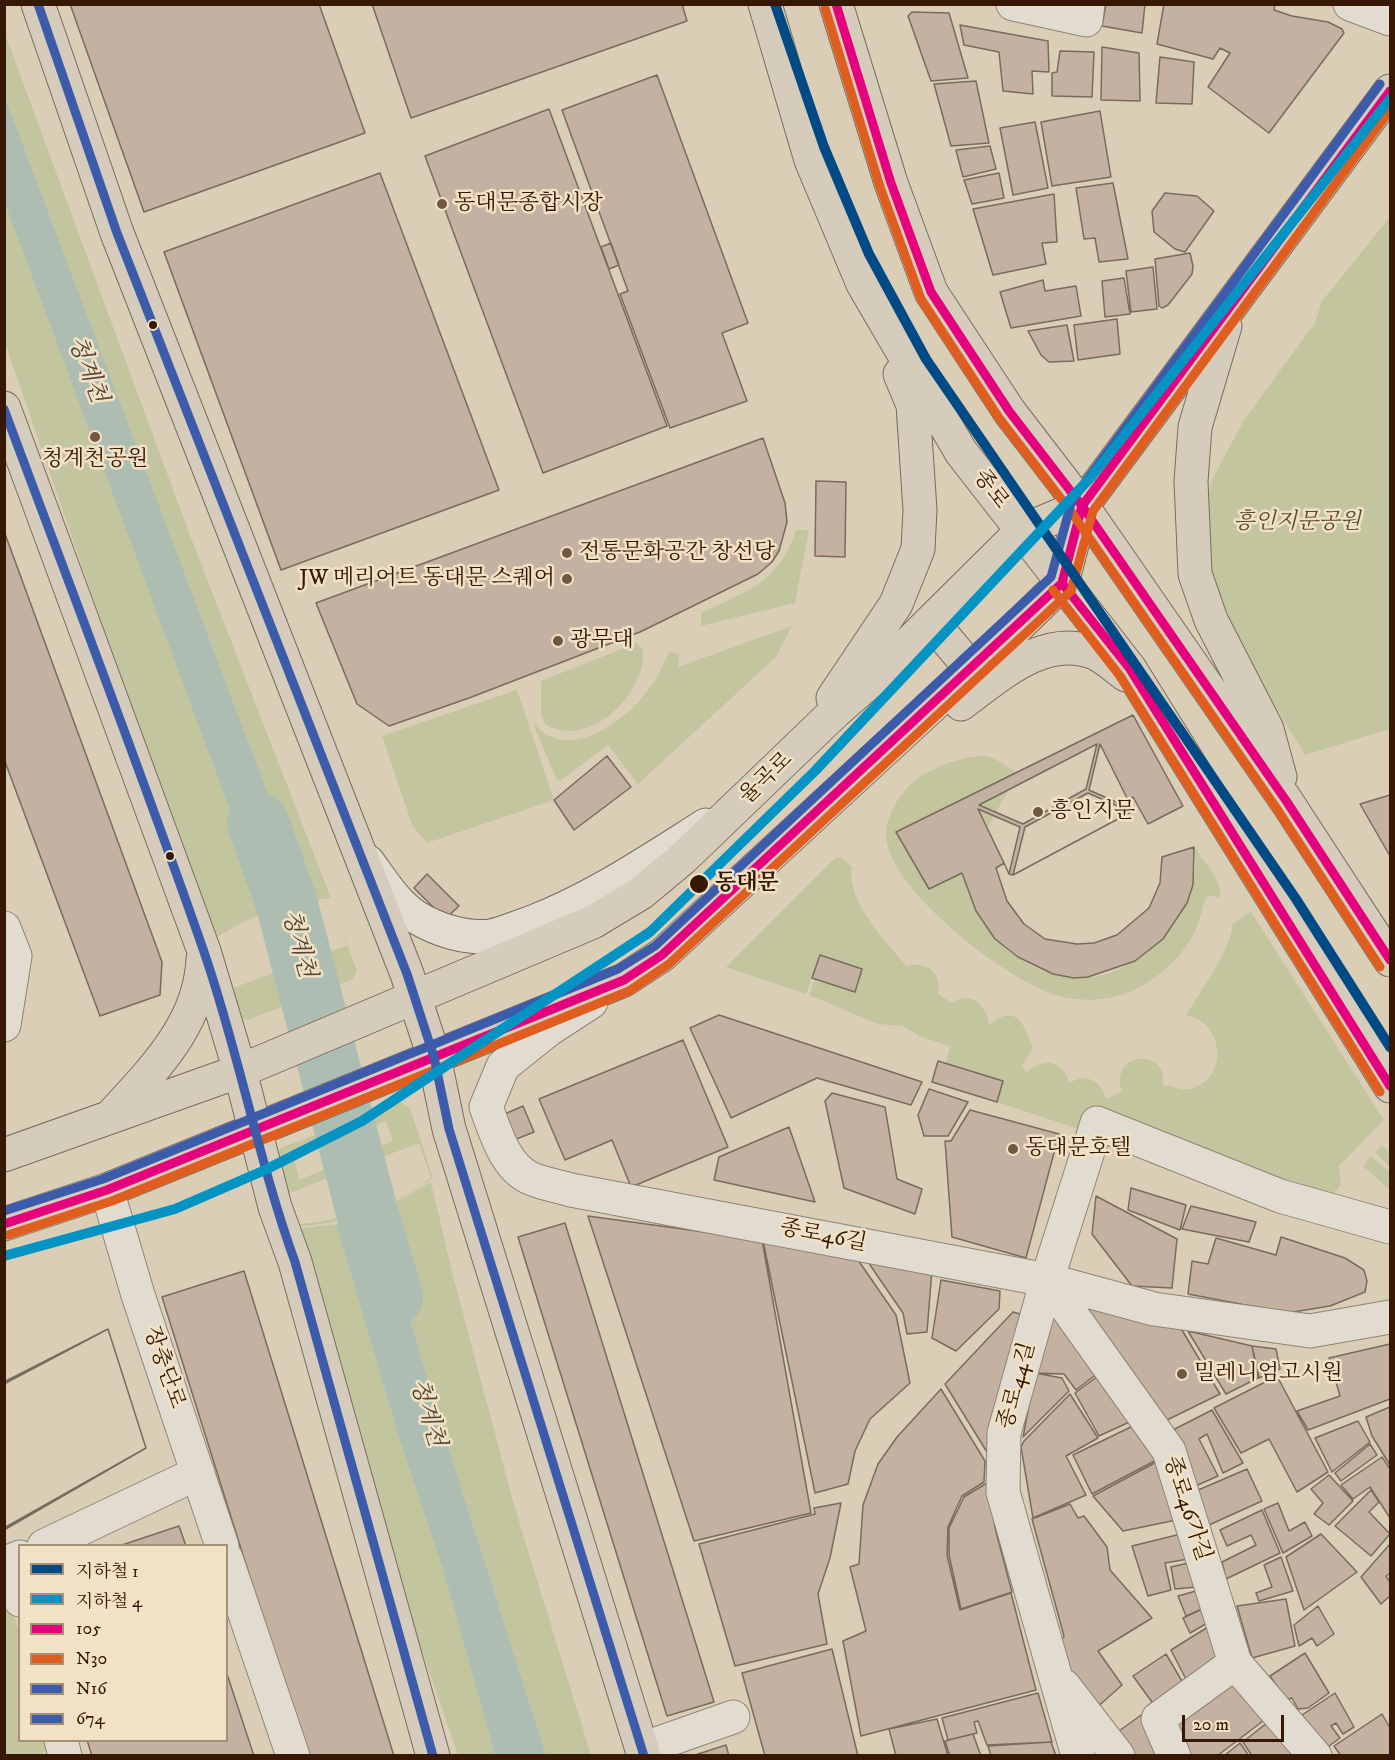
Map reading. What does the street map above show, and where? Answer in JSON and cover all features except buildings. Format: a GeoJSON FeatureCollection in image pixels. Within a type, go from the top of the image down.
{"type":"FeatureCollection","features":[{"type":"Feature","properties":{"kind":"main road"},"geometry":{"type":"LineString","coordinates":[[38,4],[117,233],[406,974],[434,1056],[448,1129],[643,1752]]}},
{"type":"Feature","properties":{"kind":"main road","name":"종로"},"geometry":{"type":"LineString","coordinates":[[765,4],[811,160],[863,284],[961,452],[1142,688],[1390,1086]]}},
{"type":"Feature","properties":{"kind":"main road"},"geometry":{"type":"LineString","coordinates":[[836,4],[891,183],[931,292],[1009,411],[1082,506],[1287,802],[1390,960]]}},
{"type":"Feature","properties":{"kind":"main road"},"geometry":{"type":"LineString","coordinates":[[4,1224],[107,1190],[254,1131],[624,980],[662,956],[815,812],[972,670],[1062,583],[1082,506],[1390,91]]}},
{"type":"Feature","properties":{"kind":"main road"},"geometry":{"type":"LineString","coordinates":[[790,758],[896,604],[918,549],[920,510],[913,405],[863,284]]}},
{"type":"Feature","properties":{"kind":"main road"},"geometry":{"type":"LineString","coordinates":[[1231,305],[1195,427],[1191,481],[1195,574],[1212,620],[1267,729],[1287,802]]}},
{"type":"Feature","properties":{"kind":"main road"},"geometry":{"type":"LineString","coordinates":[[4,408],[204,951],[240,1071],[254,1131],[295,1262],[433,1755]]}},
{"type":"Feature","properties":{"kind":"main road","name":"율곡로"},"geometry":{"type":"LineString","coordinates":[[240,1071],[413,999],[602,916],[649,886],[746,800],[932,622],[1022,531],[1082,506]]}},
{"type":"Feature","properties":{"kind":"main road"},"geometry":{"type":"LineString","coordinates":[[932,622],[972,670]]}},
{"type":"Feature","properties":{"kind":"main road"},"geometry":{"type":"LineString","coordinates":[[815,812],[1019,662],[1042,651],[1067,648],[1095,653],[1142,688]]}},
{"type":"Feature","properties":{"kind":"main road"},"geometry":{"type":"LineString","coordinates":[[110,1117],[159,1064],[180,1034],[195,1006],[202,980],[204,951]]}},
{"type":"Feature","properties":{"kind":"main road"},"geometry":{"type":"LineString","coordinates":[[4,1155],[240,1071]]}},
{"type":"Feature","properties":{"kind":"street"},"geometry":{"type":"LineString","coordinates":[[1013,4],[1087,12]]}},
{"type":"Feature","properties":{"kind":"street"},"geometry":{"type":"LineString","coordinates":[[1350,4],[1390,19]]}},
{"type":"Feature","properties":{"kind":"street"},"geometry":{"type":"LineString","coordinates":[[364,863],[414,916],[432,926],[453,932],[491,936],[554,914],[596,894],[746,800]]}},
{"type":"Feature","properties":{"kind":"street"},"geometry":{"type":"LineString","coordinates":[[4,928],[15,956],[4,1025]]}},
{"type":"Feature","properties":{"kind":"street"},"geometry":{"type":"LineString","coordinates":[[460,1167],[464,1141],[486,1107],[503,1066],[548,1030],[624,980]]}},
{"type":"Feature","properties":{"kind":"street","name":"종로46길"},"geometry":{"type":"LineString","coordinates":[[486,1107],[503,1148],[518,1170],[530,1178],[572,1190],[1047,1280],[1154,1309],[1310,1331],[1390,1317]]}},
{"type":"Feature","properties":{"kind":"street","name":"종로44길"},"geometry":{"type":"LineString","coordinates":[[1078,1755],[1003,1492],[1004,1433],[1047,1280],[1097,1123],[1280,1196],[1390,1227]]}},
{"type":"Feature","properties":{"kind":"street","name":"장충단로"},"geometry":{"type":"LineString","coordinates":[[107,1190],[138,1295],[222,1544]]}},
{"type":"Feature","properties":{"kind":"street","name":"종로46가길"},"geometry":{"type":"LineString","coordinates":[[1047,1280],[1170,1452],[1235,1663],[1315,1755]]}},
{"type":"Feature","properties":{"kind":"street"},"geometry":{"type":"LineString","coordinates":[[46,1544],[198,1473]]}},
{"type":"Feature","properties":{"kind":"street"},"geometry":{"type":"LineString","coordinates":[[18,1558],[8,1562],[18,1594]]}},
{"type":"Feature","properties":{"kind":"street"},"geometry":{"type":"LineString","coordinates":[[228,1564],[293,1755]]}},
{"type":"Feature","properties":{"kind":"street"},"geometry":{"type":"LineString","coordinates":[[1174,1755],[1158,1719],[1235,1663]]}},
{"type":"Feature","properties":{"kind":"street"},"geometry":{"type":"LineString","coordinates":[[1055,1675],[1118,1755]]}},
{"type":"Feature","properties":{"kind":"street"},"geometry":{"type":"LineString","coordinates":[[643,1752],[733,1717]]}},
{"type":"Feature","properties":{"kind":"green space","name":"청계천공원"},"geometry":{"type":"Polygon","coordinates":[[[4,31],[188,530],[331,898],[298,903],[267,912],[209,943],[228,990],[347,945],[335,911],[357,971],[353,979],[248,1020],[238,1017],[208,942],[159,789],[5,343],[4,31]]]}},
{"type":"Feature","properties":{"kind":"green space","name":"흥인지문공원"},"geometry":{"type":"Polygon","coordinates":[[[1390,217],[1390,729],[1305,755],[1254,671],[1210,584],[1208,495],[1213,478],[1244,420],[1315,323],[1322,301],[1390,217]]]}},
{"type":"Feature","properties":{"kind":"green space"},"geometry":{"type":"Polygon","coordinates":[[[796,530],[809,530],[795,603],[701,626],[701,613],[747,591],[771,573],[781,562],[796,530]]]}},
{"type":"Feature","properties":{"kind":"green space"},"geometry":{"type":"Polygon","coordinates":[[[792,626],[776,657],[638,784],[608,745],[560,781],[557,780],[534,726],[536,725],[549,736],[564,740],[580,739],[596,733],[627,713],[639,701],[655,680],[669,652],[679,654],[678,667],[792,626]]]}},
{"type":"Feature","properties":{"kind":"green space"},"geometry":{"type":"Polygon","coordinates":[[[637,643],[643,650],[642,667],[625,700],[611,714],[596,724],[579,730],[561,730],[545,724],[541,714],[541,681],[637,643]]]}},
{"type":"Feature","properties":{"kind":"green space"},"geometry":{"type":"Polygon","coordinates":[[[517,690],[554,800],[427,843],[413,827],[382,736],[517,690]]]}},
{"type":"Feature","properties":{"kind":"green space"},"geometry":{"type":"Polygon","coordinates":[[[985,756],[993,758],[1018,773],[962,873],[971,898],[988,930],[1001,945],[1030,965],[1052,974],[1074,978],[1098,976],[1121,968],[1143,955],[1162,938],[1178,918],[1189,895],[1195,871],[1194,847],[1212,872],[1219,886],[1219,899],[1214,895],[1207,897],[1190,941],[1175,960],[1147,984],[1124,994],[1088,1000],[1063,997],[1041,990],[985,955],[955,932],[928,906],[906,880],[891,855],[886,833],[889,817],[897,801],[914,782],[935,769],[960,759],[985,756]]]}},
{"type":"Feature","properties":{"kind":"green space"},"geometry":{"type":"Polygon","coordinates":[[[841,857],[852,867],[852,880],[861,907],[907,966],[921,965],[931,970],[938,980],[938,994],[952,1003],[966,998],[977,1002],[982,1006],[989,1025],[1007,1016],[1014,1016],[1019,1020],[1033,1048],[1022,1065],[1026,1074],[1038,1065],[1051,1063],[1062,1069],[1069,1083],[1087,1078],[1097,1083],[1106,1099],[1122,1092],[1120,1078],[1123,1068],[1130,1061],[1140,1058],[1149,1059],[1157,1064],[1162,1073],[1163,1085],[1180,1089],[1190,1089],[1203,1083],[1212,1074],[1216,1063],[1215,1039],[1199,1020],[1186,1015],[1222,956],[1228,944],[1232,924],[1251,912],[1384,1120],[1339,1166],[1341,1184],[1333,1196],[1094,1134],[997,1102],[1003,1081],[980,1076],[946,1063],[950,1046],[921,1037],[903,1026],[878,1024],[809,995],[815,979],[855,992],[862,969],[820,955],[806,994],[726,967],[835,858],[841,857]]]}},
{"type":"Feature","properties":{"kind":"green space"},"geometry":{"type":"Polygon","coordinates":[[[401,1102],[410,1108],[433,1178],[400,1198],[431,1178],[419,1143],[287,1194],[295,1225],[349,1216],[397,1199],[367,1212],[349,1218],[294,1227],[273,1158],[281,1148],[401,1102]],[[386,1121],[294,1158],[299,1180],[393,1141],[386,1121]]]}},
{"type":"Feature","properties":{"kind":"green space"},"geometry":{"type":"Polygon","coordinates":[[[1382,1145],[1390,1153],[1390,1167],[1375,1152],[1382,1145]]]}},
{"type":"Feature","properties":{"kind":"green space"},"geometry":{"type":"Polygon","coordinates":[[[1371,1156],[1390,1173],[1390,1190],[1363,1166],[1371,1156]]]}},
{"type":"Feature","properties":{"kind":"green space"},"geometry":{"type":"Polygon","coordinates":[[[431,1182],[453,1276],[514,1505],[591,1755],[546,1755],[440,1421],[378,1212],[431,1182]]]}},
{"type":"Feature","properties":{"kind":"green space"},"geometry":{"type":"Polygon","coordinates":[[[336,1224],[399,1438],[442,1566],[495,1755],[458,1755],[384,1541],[296,1229],[336,1224]]]}},
{"type":"Feature","properties":{"kind":"green space"},"geometry":{"type":"Polygon","coordinates":[[[4,1580],[18,1629],[18,1742],[48,1742],[42,1755],[5,1755],[4,1580]]]}},
{"type":"Feature","properties":{"kind":"water","name":"청계천"},"geometry":{"type":"Polygon","coordinates":[[[5,98],[293,861],[303,899],[265,910],[260,891],[5,203],[5,98]]]}},
{"type":"Feature","properties":{"kind":"water","name":"청계천"},"geometry":{"type":"Polygon","coordinates":[[[378,1212],[440,1421],[546,1755],[495,1755],[442,1566],[399,1438],[336,1224],[378,1212]]]}},
{"type":"Feature","properties":{"kind":"waterway","name":"청계천"},"geometry":{"type":"LineString","coordinates":[[258,823],[286,901],[368,1216],[392,1297]]}},
{"type":"Feature","properties":{"kind":"metro line","name":"1"},"geometry":{"type":"LineString","coordinates":[[775,4],[824,147],[869,254],[926,359],[1296,899],[1390,1047]]}},
{"type":"Feature","properties":{"kind":"metro line","name":"4"},"geometry":{"type":"LineString","coordinates":[[4,1256],[175,1209],[265,1170],[362,1121],[650,932],[815,771],[1092,476],[1390,99]]}},
{"type":"Feature","properties":{"kind":"transit line","name":"674"},"geometry":{"type":"LineString","coordinates":[[38,4],[117,233],[407,974],[434,1057],[449,1129],[644,1756]]}},
{"type":"Feature","properties":{"kind":"transit line","name":"105"},"geometry":{"type":"LineString","coordinates":[[836,4],[891,183],[931,292],[1009,411],[1082,506],[1287,802],[1390,960]]}},
{"type":"Feature","properties":{"kind":"transit line","name":"N30"},"geometry":{"type":"LineString","coordinates":[[825,8],[880,187],[921,299],[999,418],[1072,513],[1277,809],[1380,967]]}},
{"type":"Feature","properties":{"kind":"transit line","name":"N16"},"geometry":{"type":"LineString","coordinates":[[4,1211],[103,1179],[618,969],[655,946],[1051,577],[1072,500],[1380,84]]}},
{"type":"Feature","properties":{"kind":"transit line","name":"105"},"geometry":{"type":"LineString","coordinates":[[4,1224],[107,1190],[624,980],[662,955],[1062,583],[1082,506],[1390,91]]}},
{"type":"Feature","properties":{"kind":"transit line","name":"N30"},"geometry":{"type":"LineString","coordinates":[[8,1235],[112,1201],[629,991],[669,964],[1071,591],[1093,511],[1390,110]]}},
{"type":"Feature","properties":{"kind":"transit line","name":"674"},"geometry":{"type":"LineString","coordinates":[[4,409],[155,814],[216,988],[433,1756]]}},
{"type":"Feature","properties":{"kind":"transit line","name":"105"},"geometry":{"type":"LineString","coordinates":[[1062,583],[1130,669],[1390,1086]]}},
{"type":"Feature","properties":{"kind":"transit line","name":"N30"},"geometry":{"type":"LineString","coordinates":[[1053,590],[1120,676],[1380,1092]]}},
{"type":"Feature","properties":{"kind":"place","name":"동대문종합시장"},"geometry":{"type":"Point","coordinates":[442,204]}},
{"type":"Feature","properties":{"kind":"place","name":"청계천공원"},"geometry":{"type":"Point","coordinates":[95,437]}},
{"type":"Feature","properties":{"kind":"place","name":"전통문화공간 창선당"},"geometry":{"type":"Point","coordinates":[567,553]}},
{"type":"Feature","properties":{"kind":"place","name":"JW 메리어트 동대문 스퀘어"},"geometry":{"type":"Point","coordinates":[567,579]}},
{"type":"Feature","properties":{"kind":"place","name":"광무대"},"geometry":{"type":"Point","coordinates":[558,641]}},
{"type":"Feature","properties":{"kind":"place","name":"흥인지문"},"geometry":{"type":"Point","coordinates":[1038,812]}},
{"type":"Feature","properties":{"kind":"place","name":"동대문"},"geometry":{"type":"Point","coordinates":[699,884]}},
{"type":"Feature","properties":{"kind":"place","name":"동대문호텔"},"geometry":{"type":"Point","coordinates":[1013,1149]}},
{"type":"Feature","properties":{"kind":"place","name":"밀레니엄고시원"},"geometry":{"type":"Point","coordinates":[1182,1374]}}]}
